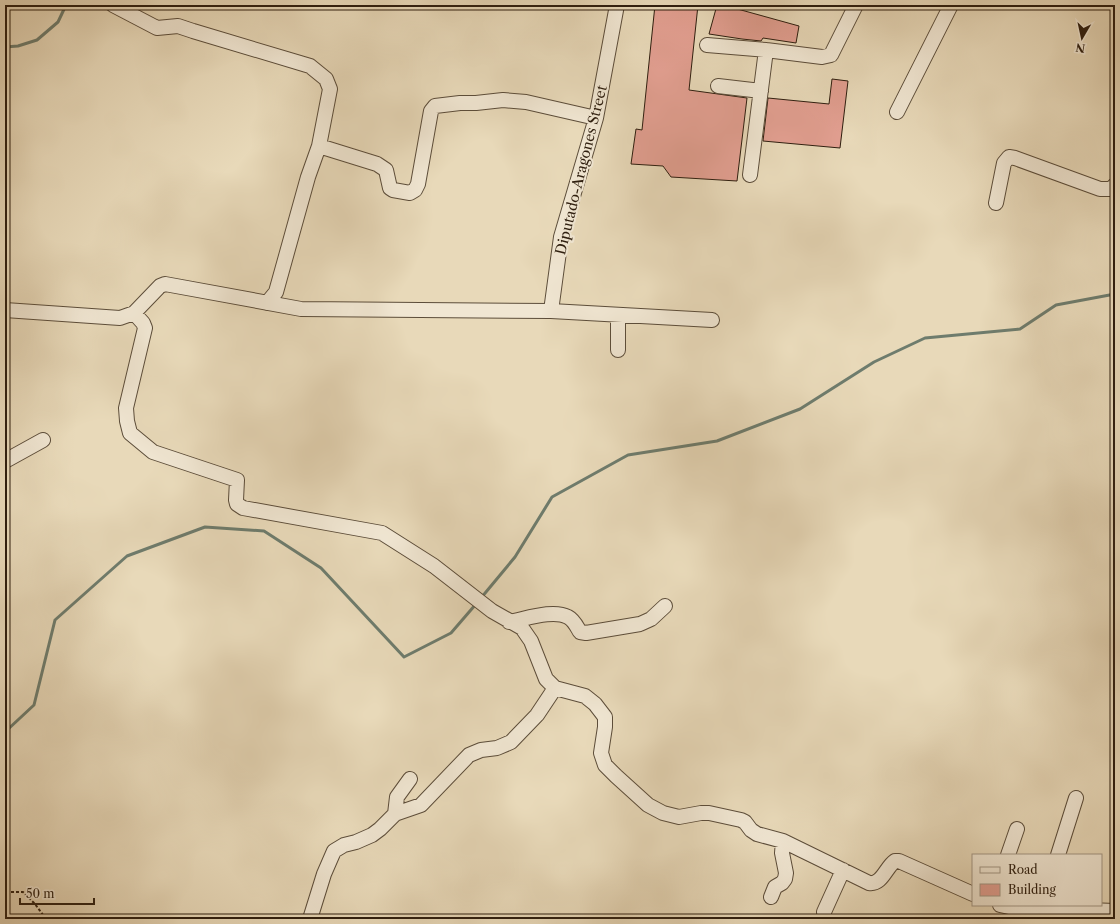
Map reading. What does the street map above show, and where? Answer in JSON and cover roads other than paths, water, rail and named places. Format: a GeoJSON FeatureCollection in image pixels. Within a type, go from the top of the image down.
{"type":"FeatureCollection","features":[{"type":"Feature","properties":{"kind":"street"},"geometry":{"type":"LineString","coordinates":[[113,5],[157,28],[178,26],[310,66],[326,79],[330,89],[319,146],[308,177],[276,292],[267,303]]}},
{"type":"Feature","properties":{"kind":"street","name":"Diputado-Aragones Street"},"geometry":{"type":"LineString","coordinates":[[551,311],[561,237],[596,118],[618,5]]}},
{"type":"Feature","properties":{"kind":"street"},"geometry":{"type":"LineString","coordinates":[[707,45],[827,57],[831,55],[856,5]]}},
{"type":"Feature","properties":{"kind":"street"},"geometry":{"type":"LineString","coordinates":[[897,112],[952,5]]}},
{"type":"Feature","properties":{"kind":"street"},"geometry":{"type":"LineString","coordinates":[[750,175],[766,50]]}},
{"type":"Feature","properties":{"kind":"street"},"geometry":{"type":"LineString","coordinates":[[718,86],[761,91]]}},
{"type":"Feature","properties":{"kind":"street"},"geometry":{"type":"LineString","coordinates":[[319,146],[378,164],[386,170],[390,188],[392,190],[410,193],[415,190],[418,184],[431,110],[435,106],[503,100],[526,102],[596,118]]}},
{"type":"Feature","properties":{"kind":"street"},"geometry":{"type":"LineString","coordinates":[[996,203],[1004,163],[1009,158],[1015,158],[1100,189],[1111,189],[1115,185]]}},
{"type":"Feature","properties":{"kind":"street"},"geometry":{"type":"LineString","coordinates":[[5,310],[114,319],[134,313],[160,286],[165,284],[302,310],[551,311],[712,320]]}},
{"type":"Feature","properties":{"kind":"street"},"geometry":{"type":"LineString","coordinates":[[134,313],[144,323],[145,328],[126,408],[130,433],[153,452],[237,480],[236,500],[237,504],[243,508],[382,533],[434,566],[478,601],[509,622],[522,628],[531,641],[546,678],[555,688],[585,696],[595,704],[604,717],[605,727],[601,753],[605,764],[648,805],[679,817],[709,813],[740,820],[745,822],[751,830],[757,834],[783,840],[869,883],[874,884],[878,882],[891,864],[895,861],[899,861],[972,894]]}},
{"type":"Feature","properties":{"kind":"street"},"geometry":{"type":"LineString","coordinates":[[618,315],[618,350]]}},
{"type":"Feature","properties":{"kind":"street"},"geometry":{"type":"LineString","coordinates":[[5,461],[43,440]]}},
{"type":"Feature","properties":{"kind":"street"},"geometry":{"type":"LineString","coordinates":[[509,622],[540,615],[562,615],[569,617],[580,632],[586,633],[640,624],[651,619],[665,606]]}},
{"type":"Feature","properties":{"kind":"street"},"geometry":{"type":"LineString","coordinates":[[310,919],[324,874],[334,851],[344,845],[356,842],[372,835],[395,814],[421,805],[469,755],[481,750],[497,748],[511,742],[537,715],[555,688]]}},
{"type":"Feature","properties":{"kind":"street"},"geometry":{"type":"LineString","coordinates":[[395,814],[397,797],[410,779]]}},
{"type":"Feature","properties":{"kind":"street"},"geometry":{"type":"LineString","coordinates":[[1058,854],[1076,798]]}},
{"type":"Feature","properties":{"kind":"street"},"geometry":{"type":"LineString","coordinates":[[1008,854],[1017,829]]}},
{"type":"Feature","properties":{"kind":"street"},"geometry":{"type":"LineString","coordinates":[[770,897],[774,887],[782,883],[785,879],[786,873],[782,853],[783,840]]}},
{"type":"Feature","properties":{"kind":"street"},"geometry":{"type":"LineString","coordinates":[[824,912],[843,870]]}},
{"type":"Feature","properties":{"kind":"street"},"geometry":{"type":"LineString","coordinates":[[1004,906],[1115,911]]}},
{"type":"Feature","properties":{"kind":"waterway"},"geometry":{"type":"LineString","coordinates":[[5,47],[18,46],[37,40],[58,22],[66,5]]}},
{"type":"Feature","properties":{"kind":"waterway"},"geometry":{"type":"LineString","coordinates":[[481,598],[515,557],[552,497],[628,455],[717,441],[800,409],[874,362],[925,338],[1020,329],[1056,305],[1115,294]]}},
{"type":"Feature","properties":{"kind":"waterway"},"geometry":{"type":"LineString","coordinates":[[5,732],[34,705],[55,620],[127,556],[205,527],[264,531],[321,568],[404,657],[451,633],[476,604]]}}]}
